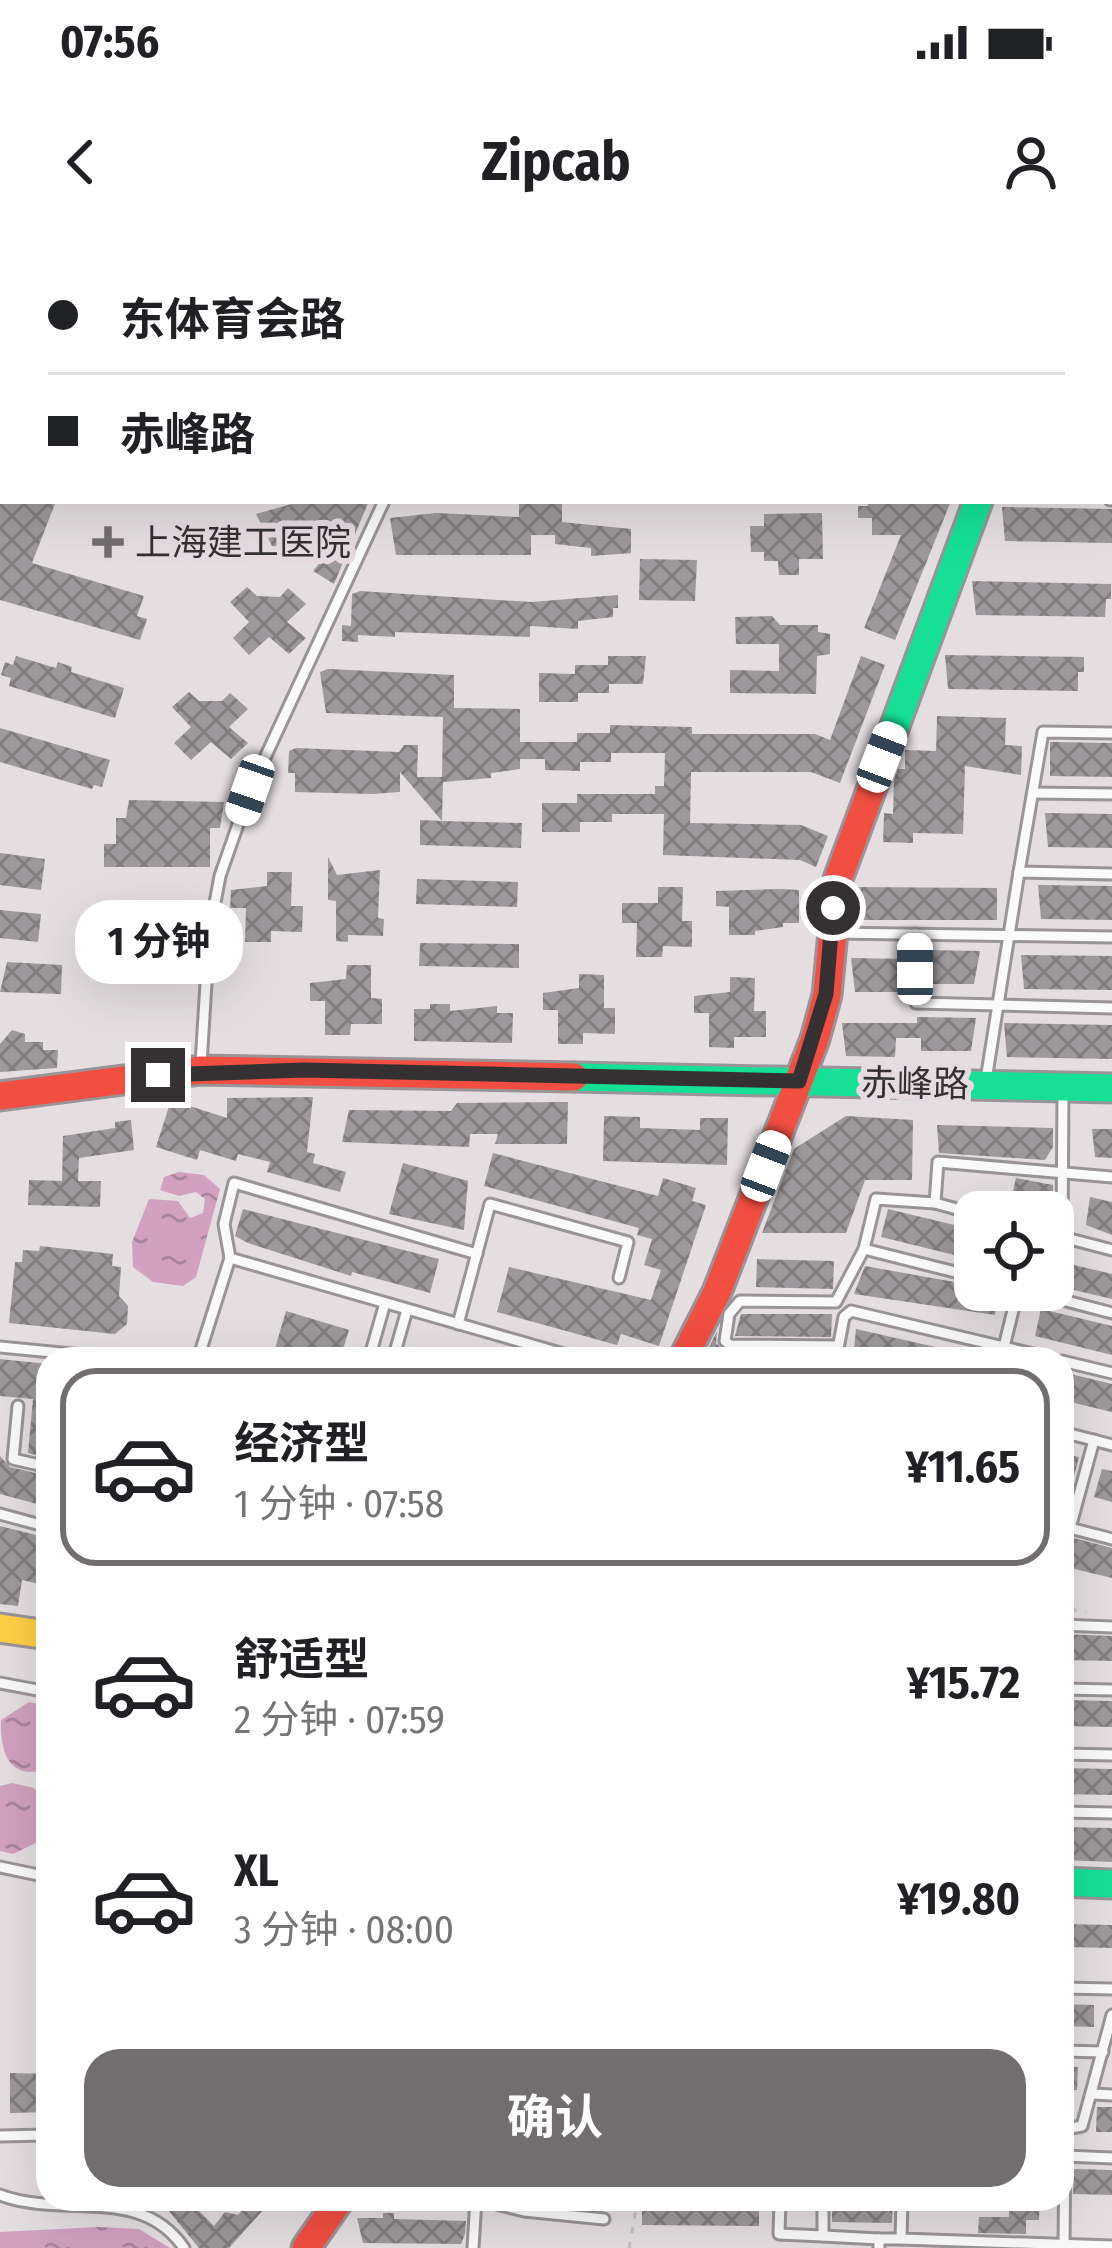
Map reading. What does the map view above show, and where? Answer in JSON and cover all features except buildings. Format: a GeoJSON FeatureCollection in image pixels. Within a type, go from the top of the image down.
{"type":"FeatureCollection","features":[{"type":"Feature","properties":{"kind":"main road"},"geometry":{"type":"LineString","coordinates":[[689,1347],[717,1292],[799,1081],[826,994],[838,878],[977,504]]}},
{"type":"Feature","properties":{"kind":"main road","name":"赤峰路"},"geometry":{"type":"LineString","coordinates":[[0,1096],[201,1070],[1112,1088]]}},
{"type":"Feature","properties":{"kind":"main road"},"geometry":{"type":"LineString","coordinates":[[0,1628],[36,1633]]}},
{"type":"Feature","properties":{"kind":"main road"},"geometry":{"type":"LineString","coordinates":[[1074,1882],[1112,1884]]}},
{"type":"Feature","properties":{"kind":"main road"},"geometry":{"type":"LineString","coordinates":[[306,2248],[332,2211]]}},
{"type":"Feature","properties":{"kind":"lane"},"geometry":{"type":"LineString","coordinates":[[201,1070],[209,934],[220,876],[250,790],[383,504]]}},
{"type":"Feature","properties":{"kind":"lane"},"geometry":{"type":"LineString","coordinates":[[985,1085],[1043,732],[1112,733]]}},
{"type":"Feature","properties":{"kind":"lane"},"geometry":{"type":"LineString","coordinates":[[1033,793],[1112,794]]}},
{"type":"Feature","properties":{"kind":"lane"},"geometry":{"type":"LineString","coordinates":[[1019,872],[1112,874]]}},
{"type":"Feature","properties":{"kind":"lane"},"geometry":{"type":"LineString","coordinates":[[831,933],[1112,937]]}},
{"type":"Feature","properties":{"kind":"lane"},"geometry":{"type":"LineString","coordinates":[[915,934],[916,1003],[1112,1008]]}},
{"type":"Feature","properties":{"kind":"lane"},"geometry":{"type":"LineString","coordinates":[[1063,1087],[1064,1191]]}},
{"type":"Feature","properties":{"kind":"lane"},"geometry":{"type":"LineString","coordinates":[[935,1203],[938,1162],[1112,1178]]}},
{"type":"Feature","properties":{"kind":"lane"},"geometry":{"type":"LineString","coordinates":[[202,1347],[230,1258],[224,1224],[234,1183],[477,1254]]}},
{"type":"Feature","properties":{"kind":"lane"},"geometry":{"type":"LineString","coordinates":[[954,1208],[876,1199],[864,1250],[836,1302],[740,1301],[733,1306],[725,1334],[730,1345],[838,1346],[844,1318],[851,1311],[1007,1347]]}},
{"type":"Feature","properties":{"kind":"lane"},"geometry":{"type":"LineString","coordinates":[[458,1324],[490,1204],[628,1242],[619,1278]]}},
{"type":"Feature","properties":{"kind":"lane"},"geometry":{"type":"LineString","coordinates":[[1074,1240],[1112,1250]]}},
{"type":"Feature","properties":{"kind":"lane"},"geometry":{"type":"LineString","coordinates":[[864,1250],[954,1272]]}},
{"type":"Feature","properties":{"kind":"lane"},"geometry":{"type":"LineString","coordinates":[[230,1258],[539,1347]]}},
{"type":"Feature","properties":{"kind":"lane"},"geometry":{"type":"LineString","coordinates":[[372,1347],[385,1303]]}},
{"type":"Feature","properties":{"kind":"lane"},"geometry":{"type":"LineString","coordinates":[[1074,1303],[1112,1313]]}},
{"type":"Feature","properties":{"kind":"lane"},"geometry":{"type":"LineString","coordinates":[[396,1347],[407,1310]]}},
{"type":"Feature","properties":{"kind":"lane"},"geometry":{"type":"LineString","coordinates":[[1003,1346],[1014,1311]]}},
{"type":"Feature","properties":{"kind":"lane"},"geometry":{"type":"LineString","coordinates":[[0,1347],[36,1351]]}},
{"type":"Feature","properties":{"kind":"lane"},"geometry":{"type":"LineString","coordinates":[[1074,1364],[1112,1373]]}},
{"type":"Feature","properties":{"kind":"lane"},"geometry":{"type":"LineString","coordinates":[[18,1406],[13,1459],[36,1464]]}},
{"type":"Feature","properties":{"kind":"lane"},"geometry":{"type":"LineString","coordinates":[[1074,1435],[1112,1445]]}},
{"type":"Feature","properties":{"kind":"lane"},"geometry":{"type":"LineString","coordinates":[[1074,1502],[1094,1440]]}},
{"type":"Feature","properties":{"kind":"lane"},"geometry":{"type":"LineString","coordinates":[[0,1514],[36,1524]]}},
{"type":"Feature","properties":{"kind":"lane"},"geometry":{"type":"LineString","coordinates":[[1074,1529],[1112,1539]]}},
{"type":"Feature","properties":{"kind":"lane"},"geometry":{"type":"LineString","coordinates":[[1074,1625],[1112,1627]]}},
{"type":"Feature","properties":{"kind":"lane"},"geometry":{"type":"LineString","coordinates":[[0,1683],[36,1689]]}},
{"type":"Feature","properties":{"kind":"lane"},"geometry":{"type":"LineString","coordinates":[[1074,1689],[1112,1690]]}},
{"type":"Feature","properties":{"kind":"lane"},"geometry":{"type":"LineString","coordinates":[[1074,1754],[1112,1755]]}},
{"type":"Feature","properties":{"kind":"lane"},"geometry":{"type":"LineString","coordinates":[[1074,1812],[1112,1813]]}},
{"type":"Feature","properties":{"kind":"lane"},"geometry":{"type":"LineString","coordinates":[[0,1868],[36,1874]]}},
{"type":"Feature","properties":{"kind":"lane"},"geometry":{"type":"LineString","coordinates":[[1074,1988],[1112,1989]]}},
{"type":"Feature","properties":{"kind":"lane"},"geometry":{"type":"LineString","coordinates":[[1074,2127],[1082,2126],[1094,2094],[1112,2015]]}},
{"type":"Feature","properties":{"kind":"lane"},"geometry":{"type":"LineString","coordinates":[[1074,2051],[1103,2052]]}},
{"type":"Feature","properties":{"kind":"lane"},"geometry":{"type":"LineString","coordinates":[[1094,2094],[1112,2095]]}},
{"type":"Feature","properties":{"kind":"lane"},"geometry":{"type":"LineString","coordinates":[[0,2136],[36,2135]]}},
{"type":"Feature","properties":{"kind":"lane"},"geometry":{"type":"LineString","coordinates":[[1074,2156],[1112,2158]]}},
{"type":"Feature","properties":{"kind":"lane"},"geometry":{"type":"LineString","coordinates":[[0,2195],[36,2204]]}},
{"type":"Feature","properties":{"kind":"lane"},"geometry":{"type":"LineString","coordinates":[[142,2211],[171,2229],[184,2248]]}},
{"type":"Feature","properties":{"kind":"lane"},"geometry":{"type":"LineString","coordinates":[[473,2248],[475,2211]]}},
{"type":"Feature","properties":{"kind":"lane"},"geometry":{"type":"LineString","coordinates":[[524,2211],[604,2219]]}},
{"type":"Feature","properties":{"kind":"lane"},"geometry":{"type":"LineString","coordinates":[[775,2248],[780,2211]]}},
{"type":"Feature","properties":{"kind":"lane"},"geometry":{"type":"LineString","coordinates":[[823,2236],[824,2211]]}},
{"type":"Feature","properties":{"kind":"lane"},"geometry":{"type":"LineString","coordinates":[[901,2239],[902,2211]]}},
{"type":"Feature","properties":{"kind":"lane"},"geometry":{"type":"LineString","coordinates":[[1064,2211],[1064,2246]]}},
{"type":"Feature","properties":{"kind":"lane"},"geometry":{"type":"LineString","coordinates":[[779,2234],[879,2243],[901,2239],[1112,2246]]}},
{"type":"Feature","properties":{"kind":"path"},"geometry":{"type":"LineString","coordinates":[[1074,1609],[1100,1614]]}},
{"type":"Feature","properties":{"kind":"path"},"geometry":{"type":"LineString","coordinates":[[629,2248],[636,2211]]}},
{"type":"Feature","properties":{"kind":"water"},"geometry":{"type":"Polygon","coordinates":[[[179,1172],[204,1175],[220,1189],[196,1277],[183,1286],[153,1282],[133,1267],[132,1242],[149,1199],[178,1201],[190,1218],[203,1213],[205,1199],[196,1192],[179,1196],[160,1190],[164,1177],[179,1172]]]}},
{"type":"Feature","properties":{"kind":"water"},"geometry":{"type":"Polygon","coordinates":[[[29,1702],[36,1703],[36,1772],[24,1771],[10,1761],[1,1720],[29,1702]]]}},
{"type":"Feature","properties":{"kind":"water"},"geometry":{"type":"Polygon","coordinates":[[[12,1783],[36,1790],[36,1843],[13,1854],[0,1851],[0,1786],[12,1783]]]}},
{"type":"Feature","properties":{"kind":"water"},"geometry":{"type":"Polygon","coordinates":[[[139,2229],[170,2248],[0,2248],[0,2232],[139,2229]]]}},
{"type":"Feature","properties":{"kind":"traffic: fast"},"geometry":{"type":"LineString","coordinates":[[879,769],[977,504]]}},
{"type":"Feature","properties":{"kind":"traffic: fast"},"geometry":{"type":"LineString","coordinates":[[574,1077],[1112,1088]]}},
{"type":"Feature","properties":{"kind":"traffic: fast"},"geometry":{"type":"LineString","coordinates":[[1074,1882],[1112,1884]]}},
{"type":"Feature","properties":{"kind":"traffic: slow"},"geometry":{"type":"LineString","coordinates":[[0,1628],[36,1633]]}},
{"type":"Feature","properties":{"kind":"traffic: jam"},"geometry":{"type":"LineString","coordinates":[[689,1347],[717,1292],[815,1039],[827,995],[838,879],[879,769]]}},
{"type":"Feature","properties":{"kind":"traffic: jam"},"geometry":{"type":"LineString","coordinates":[[0,1096],[201,1070],[574,1077]]}},
{"type":"Feature","properties":{"kind":"traffic: jam"},"geometry":{"type":"LineString","coordinates":[[306,2248],[332,2211]]}},
{"type":"Feature","properties":{"kind":"place","name":"上海建工医院"},"geometry":{"type":"Point","coordinates":[108,542]}},
{"type":"Feature","properties":{"kind":"route"},"geometry":{"type":"LineString","coordinates":[[158,1075],[304,1070],[799,1081],[826,994],[833,908]]}}]}
